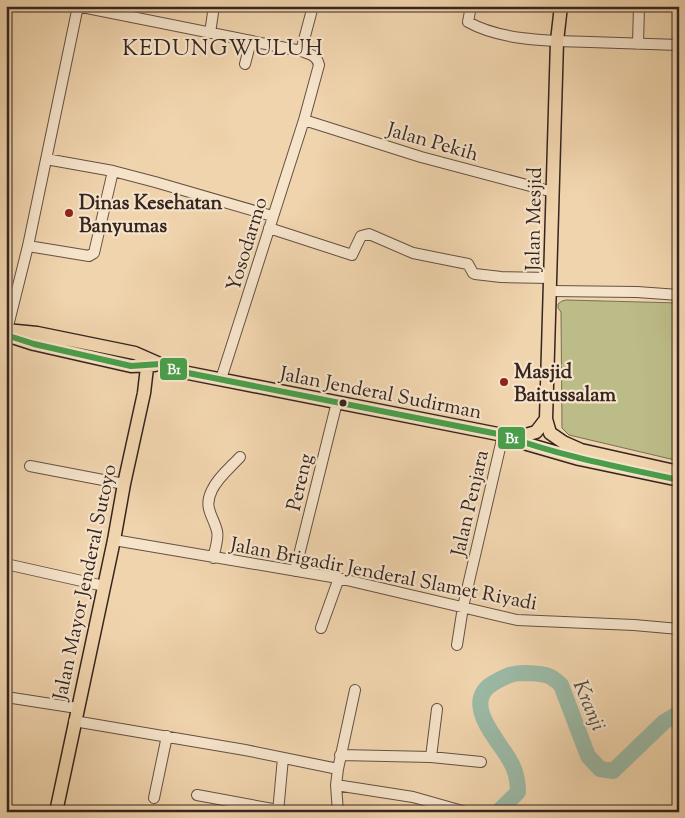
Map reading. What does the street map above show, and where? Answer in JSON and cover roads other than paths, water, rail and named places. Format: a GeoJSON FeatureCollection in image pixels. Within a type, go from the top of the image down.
{"type":"FeatureCollection","features":[{"type":"Feature","properties":{"kind":"main road","name":"Jalan Mesjid"},"geometry":{"type":"LineString","coordinates":[[550,433],[546,419],[557,41],[561,6]]}},
{"type":"Feature","properties":{"kind":"main road","name":"Jalan Jenderal Sudirman"},"geometry":{"type":"LineString","coordinates":[[7,332],[37,333],[69,339],[135,353],[152,363],[183,372],[512,437],[531,440],[550,433]]}},
{"type":"Feature","properties":{"kind":"main road","name":"Jalan Mayor Jenderal Sutoyo"},"geometry":{"type":"LineString","coordinates":[[56,812],[114,540],[124,484],[152,363]]}},
{"type":"Feature","properties":{"kind":"main road"},"geometry":{"type":"LineString","coordinates":[[512,437],[536,432],[546,419]]}},
{"type":"Feature","properties":{"kind":"main road"},"geometry":{"type":"LineString","coordinates":[[550,433],[562,442],[580,450],[679,472]]}},
{"type":"Feature","properties":{"kind":"main road"},"geometry":{"type":"LineString","coordinates":[[512,437],[527,444],[579,459],[679,480]]}},
{"type":"Feature","properties":{"kind":"street"},"geometry":{"type":"LineString","coordinates":[[7,332],[28,246],[78,6],[301,51],[313,6]]}},
{"type":"Feature","properties":{"kind":"street"},"geometry":{"type":"LineString","coordinates":[[210,33],[214,6]]}},
{"type":"Feature","properties":{"kind":"street"},"geometry":{"type":"LineString","coordinates":[[471,6],[468,20],[470,24],[507,36],[531,40],[679,45]]}},
{"type":"Feature","properties":{"kind":"street"},"geometry":{"type":"LineString","coordinates":[[638,44],[639,6]]}},
{"type":"Feature","properties":{"kind":"street"},"geometry":{"type":"LineString","coordinates":[[245,64],[251,41]]}},
{"type":"Feature","properties":{"kind":"street","name":"Yosodarmo"},"geometry":{"type":"LineString","coordinates":[[221,379],[304,120],[319,65],[318,59],[301,51]]}},
{"type":"Feature","properties":{"kind":"street","name":"Jalan Pekih"},"geometry":{"type":"LineString","coordinates":[[304,120],[420,157],[552,192]]}},
{"type":"Feature","properties":{"kind":"street"},"geometry":{"type":"LineString","coordinates":[[46,159],[113,171],[272,216]]}},
{"type":"Feature","properties":{"kind":"street"},"geometry":{"type":"LineString","coordinates":[[28,246],[92,255],[113,171]]}},
{"type":"Feature","properties":{"kind":"street"},"geometry":{"type":"LineString","coordinates":[[269,228],[352,255],[361,236],[369,234],[413,253],[468,264],[475,274],[501,277],[550,278]]}},
{"type":"Feature","properties":{"kind":"street"},"geometry":{"type":"LineString","coordinates":[[550,291],[637,292],[679,295]]}},
{"type":"Feature","properties":{"kind":"street","name":"Pereng"},"geometry":{"type":"LineString","coordinates":[[294,570],[306,531],[337,402]]}},
{"type":"Feature","properties":{"kind":"street","name":"Jalan Penjara"},"geometry":{"type":"LineString","coordinates":[[457,645],[463,608],[512,437]]}},
{"type":"Feature","properties":{"kind":"street"},"geometry":{"type":"LineString","coordinates":[[214,558],[218,532],[212,520],[209,507],[211,491],[240,457]]}},
{"type":"Feature","properties":{"kind":"street"},"geometry":{"type":"LineString","coordinates":[[30,466],[124,484]]}},
{"type":"Feature","properties":{"kind":"street","name":"Jalan Brigadir Jenderal Slamet Riyadi"},"geometry":{"type":"LineString","coordinates":[[114,540],[339,578],[518,620],[634,624],[679,629]]}},
{"type":"Feature","properties":{"kind":"street"},"geometry":{"type":"LineString","coordinates":[[6,564],[104,586]]}},
{"type":"Feature","properties":{"kind":"street"},"geometry":{"type":"LineString","coordinates":[[321,628],[339,578]]}},
{"type":"Feature","properties":{"kind":"street"},"geometry":{"type":"LineString","coordinates":[[338,812],[336,785],[340,754],[355,690]]}},
{"type":"Feature","properties":{"kind":"street"},"geometry":{"type":"LineString","coordinates":[[6,697],[77,708]]}},
{"type":"Feature","properties":{"kind":"street"},"geometry":{"type":"LineString","coordinates":[[431,757],[436,709]]}},
{"type":"Feature","properties":{"kind":"street"},"geometry":{"type":"LineString","coordinates":[[74,722],[167,736],[338,769]]}},
{"type":"Feature","properties":{"kind":"street"},"geometry":{"type":"LineString","coordinates":[[154,798],[167,736]]}},
{"type":"Feature","properties":{"kind":"street"},"geometry":{"type":"LineString","coordinates":[[340,754],[431,757],[481,762]]}},
{"type":"Feature","properties":{"kind":"street"},"geometry":{"type":"LineString","coordinates":[[197,795],[278,811],[283,758]]}},
{"type":"Feature","properties":{"kind":"street"},"geometry":{"type":"LineString","coordinates":[[336,785],[413,797],[466,812]]}},
{"type":"Feature","properties":{"kind":"waterway","name":"Kranji"},"geometry":{"type":"LineString","coordinates":[[498,812],[518,792],[517,779],[509,759],[489,730],[484,719],[481,698],[486,689],[504,677],[526,673],[545,675],[557,681],[561,685],[588,756],[600,769],[613,771],[664,722],[679,713]]}},
{"type":"Feature","properties":{"kind":"place","name":"Dinas Kesehatan Banyumas"},"geometry":{"type":"Point","coordinates":[69,213]}},
{"type":"Feature","properties":{"kind":"place","name":"Masjid Baitussalam"},"geometry":{"type":"Point","coordinates":[504,382]}},
{"type":"Feature","properties":{"kind":"district","name":"KEDUNGWULUH"},"geometry":{"type":"Point","coordinates":[223,47]}}]}
